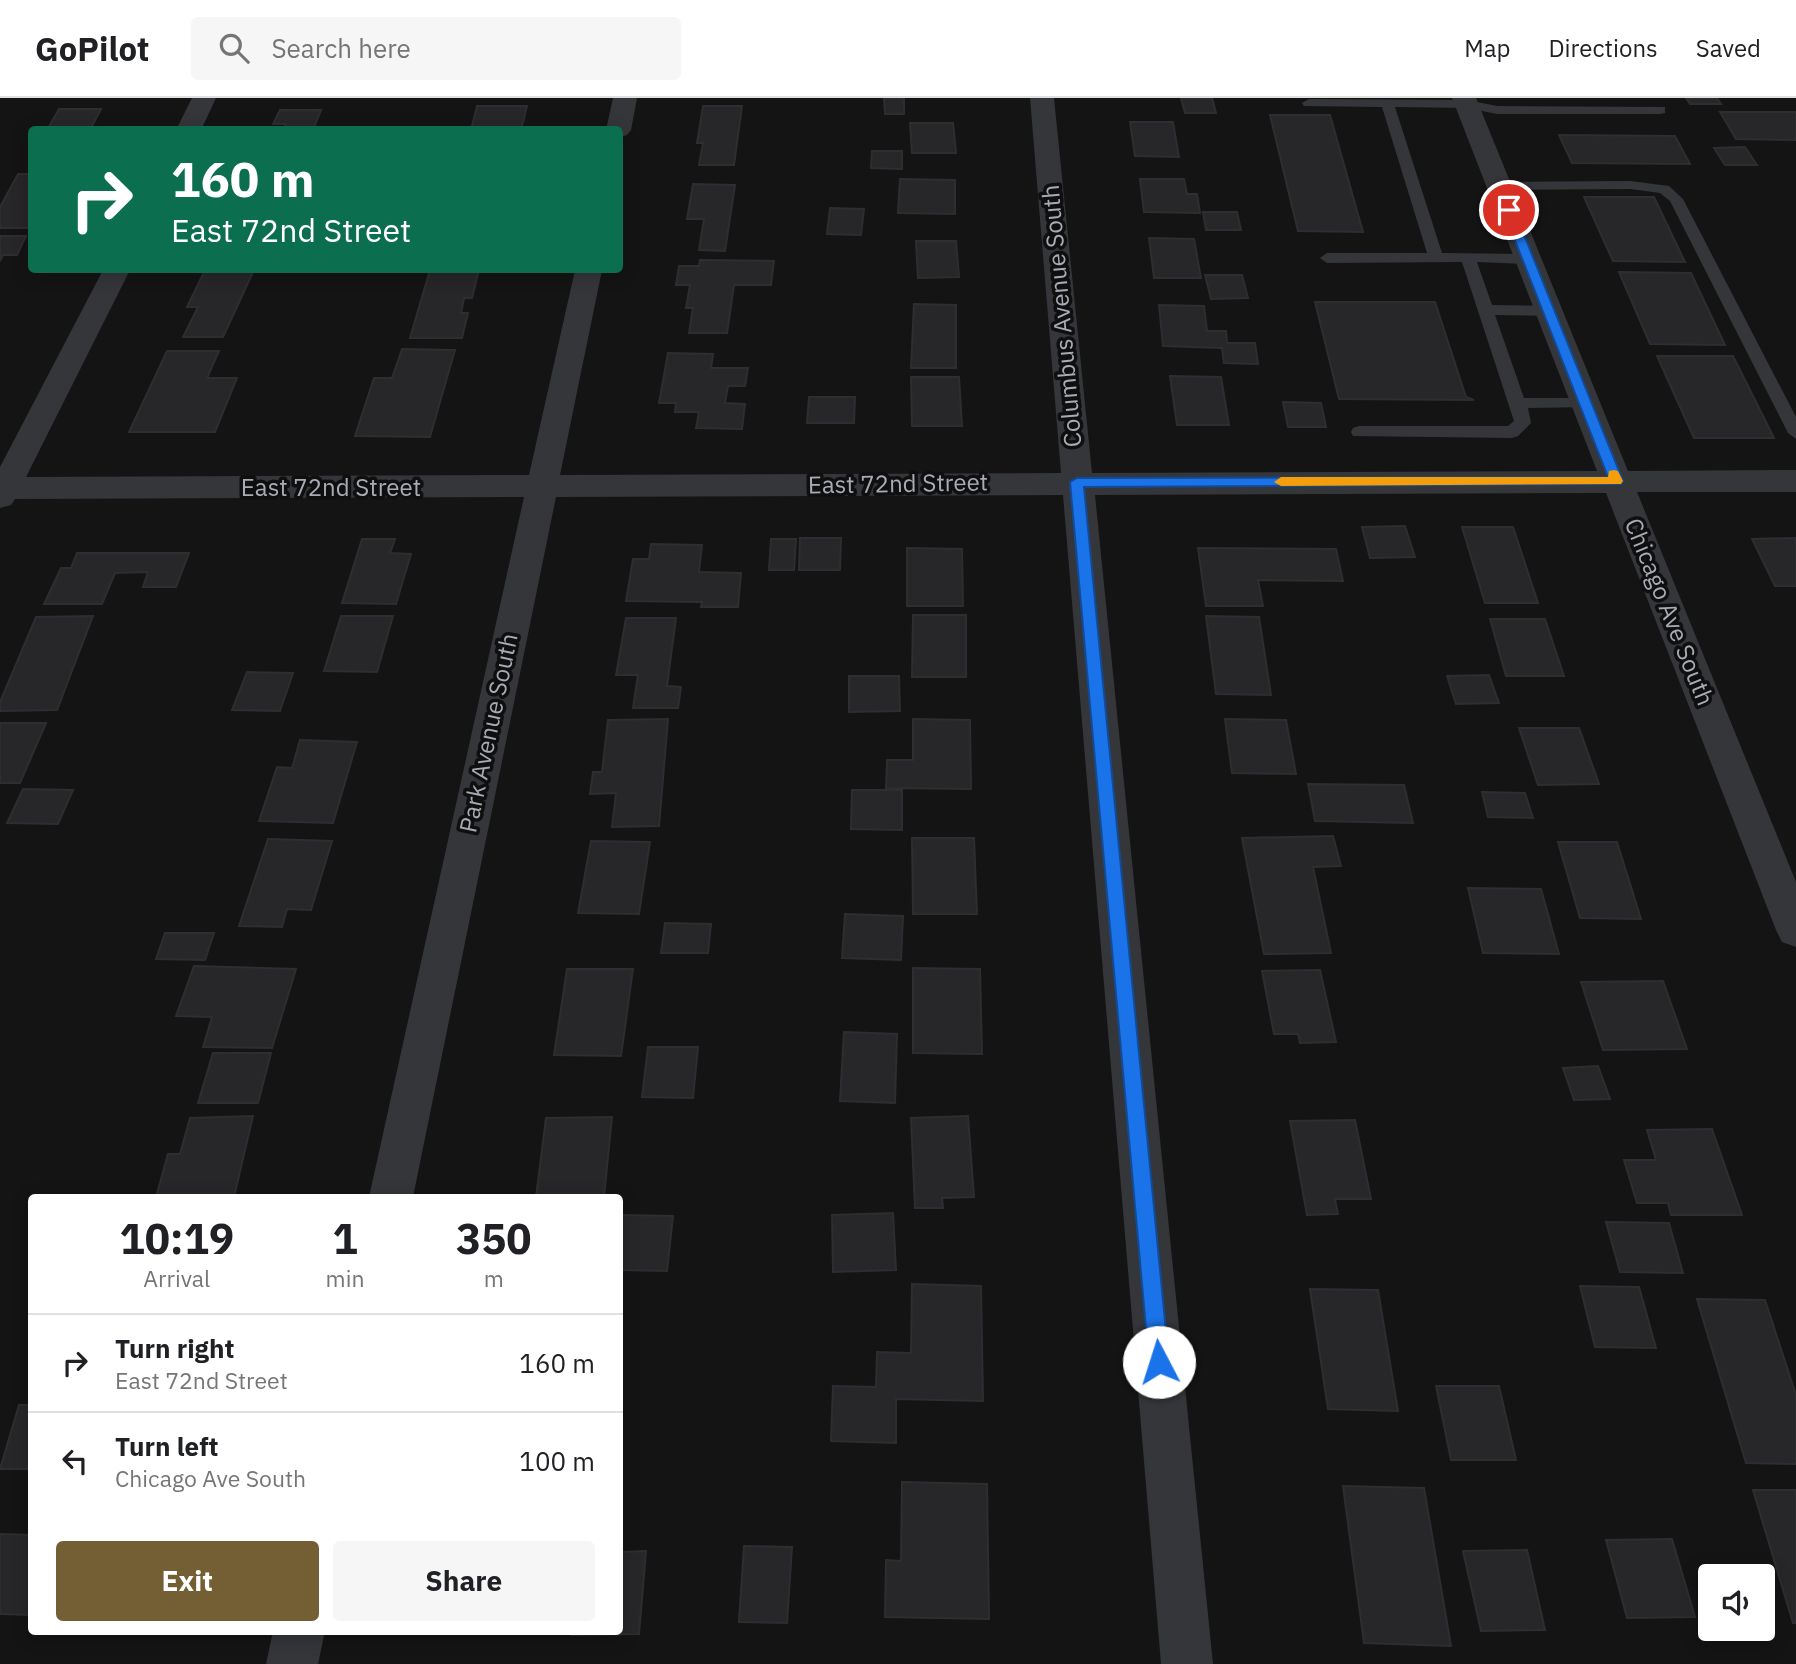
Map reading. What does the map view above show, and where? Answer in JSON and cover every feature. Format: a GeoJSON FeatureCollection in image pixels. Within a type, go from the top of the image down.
{"type":"FeatureCollection","features":[{"type":"Feature","properties":{"kind":"street"},"geometry":{"type":"LineString","coordinates":[[190,126],[204,98]]}},
{"type":"Feature","properties":{"kind":"street"},"geometry":{"type":"LineString","coordinates":[[619,126],[625,98]]}},
{"type":"Feature","properties":{"kind":"street","name":"Columbus Avenue South"},"geometry":{"type":"LineString","coordinates":[[1042,98],[1187,1664]]}},
{"type":"Feature","properties":{"kind":"street","name":"Chicago Ave South"},"geometry":{"type":"LineString","coordinates":[[1466,101],[1796,930]]}},
{"type":"Feature","properties":{"kind":"street"},"geometry":{"type":"LineString","coordinates":[[2,491],[114,273]]}},
{"type":"Feature","properties":{"kind":"street","name":"Park Avenue South"},"geometry":{"type":"LineString","coordinates":[[392,1194],[587,273]]}},
{"type":"Feature","properties":{"kind":"street","name":"East 72nd Street"},"geometry":{"type":"LineString","coordinates":[[2,491],[1077,482],[1796,481]]}},
{"type":"Feature","properties":{"kind":"street"},"geometry":{"type":"LineString","coordinates":[[292,1664],[298,1635]]}},
{"type":"Feature","properties":{"kind":"lane"},"geometry":{"type":"LineString","coordinates":[[1309,103],[1466,101],[1497,110],[1660,110]]}},
{"type":"Feature","properties":{"kind":"lane"},"geometry":{"type":"LineString","coordinates":[[1387,103],[1436,257]]}},
{"type":"Feature","properties":{"kind":"lane"},"geometry":{"type":"LineString","coordinates":[[1499,186],[1630,185],[1664,189],[1676,199],[1796,433]]}},
{"type":"Feature","properties":{"kind":"lane"},"geometry":{"type":"LineString","coordinates":[[1327,257],[1528,259]]}},
{"type":"Feature","properties":{"kind":"lane"},"geometry":{"type":"LineString","coordinates":[[1359,432],[1512,432],[1523,423],[1468,258]]}},
{"type":"Feature","properties":{"kind":"lane"},"geometry":{"type":"LineString","coordinates":[[1486,310],[1549,311]]}},
{"type":"Feature","properties":{"kind":"lane"},"geometry":{"type":"LineString","coordinates":[[1518,403],[1586,403]]}},
{"type":"Feature","properties":{"kind":"building"},"geometry":{"type":"Polygon","coordinates":[[[884,98],[904,98],[904,114],[885,114],[884,98]]]}},
{"type":"Feature","properties":{"kind":"building"},"geometry":{"type":"Polygon","coordinates":[[[1181,98],[1212,98],[1216,113],[1185,113],[1181,98]]]}},
{"type":"Feature","properties":{"kind":"building"},"geometry":{"type":"Polygon","coordinates":[[[1686,98],[1717,98],[1721,104],[1690,104],[1686,98]]]}},
{"type":"Feature","properties":{"kind":"building"},"geometry":{"type":"Polygon","coordinates":[[[477,106],[527,106],[522,126],[472,126],[477,106]]]}},
{"type":"Feature","properties":{"kind":"building"},"geometry":{"type":"Polygon","coordinates":[[[703,106],[742,106],[734,165],[699,165],[703,143],[697,143],[703,106]]]}},
{"type":"Feature","properties":{"kind":"building"},"geometry":{"type":"Polygon","coordinates":[[[59,109],[101,109],[92,126],[49,126],[59,109]]]}},
{"type":"Feature","properties":{"kind":"building"},"geometry":{"type":"Polygon","coordinates":[[[280,110],[321,110],[315,126],[273,124],[280,110]]]}},
{"type":"Feature","properties":{"kind":"building"},"geometry":{"type":"Polygon","coordinates":[[[1720,112],[1796,112],[1796,140],[1736,139],[1720,112]]]}},
{"type":"Feature","properties":{"kind":"building"},"geometry":{"type":"Polygon","coordinates":[[[1270,115],[1330,115],[1363,232],[1298,231],[1270,115]]]}},
{"type":"Feature","properties":{"kind":"building"},"geometry":{"type":"Polygon","coordinates":[[[1130,122],[1173,122],[1179,157],[1135,156],[1130,122]]]}},
{"type":"Feature","properties":{"kind":"building"},"geometry":{"type":"Polygon","coordinates":[[[910,123],[953,123],[956,153],[912,153],[910,123]]]}},
{"type":"Feature","properties":{"kind":"building"},"geometry":{"type":"Polygon","coordinates":[[[1559,135],[1675,136],[1690,164],[1572,163],[1559,135]]]}},
{"type":"Feature","properties":{"kind":"building"},"geometry":{"type":"Polygon","coordinates":[[[1745,147],[1757,165],[1725,165],[1714,148],[1745,147]]]}},
{"type":"Feature","properties":{"kind":"building"},"geometry":{"type":"Polygon","coordinates":[[[872,151],[902,151],[902,169],[871,168],[872,151]]]}},
{"type":"Feature","properties":{"kind":"building"},"geometry":{"type":"Polygon","coordinates":[[[18,174],[28,174],[28,228],[0,228],[0,207],[18,174]]]}},
{"type":"Feature","properties":{"kind":"building"},"geometry":{"type":"Polygon","coordinates":[[[900,179],[955,180],[955,214],[898,213],[900,179]]]}},
{"type":"Feature","properties":{"kind":"building"},"geometry":{"type":"Polygon","coordinates":[[[1140,179],[1184,179],[1187,194],[1197,194],[1200,213],[1144,212],[1140,179]]]}},
{"type":"Feature","properties":{"kind":"building"},"geometry":{"type":"Polygon","coordinates":[[[693,184],[735,185],[725,251],[699,250],[704,219],[687,219],[693,184]]]}},
{"type":"Feature","properties":{"kind":"building"},"geometry":{"type":"Polygon","coordinates":[[[1584,197],[1654,197],[1685,262],[1613,261],[1584,197]]]}},
{"type":"Feature","properties":{"kind":"building"},"geometry":{"type":"Polygon","coordinates":[[[830,208],[864,209],[861,235],[827,234],[830,208]]]}},
{"type":"Feature","properties":{"kind":"building"},"geometry":{"type":"Polygon","coordinates":[[[1203,212],[1237,212],[1241,230],[1206,230],[1203,212]]]}},
{"type":"Feature","properties":{"kind":"building"},"geometry":{"type":"Polygon","coordinates":[[[0,236],[26,236],[17,255],[3,255],[0,261],[0,236]]]}},
{"type":"Feature","properties":{"kind":"building"},"geometry":{"type":"Polygon","coordinates":[[[1149,238],[1194,239],[1201,278],[1154,278],[1149,238]]]}},
{"type":"Feature","properties":{"kind":"building"},"geometry":{"type":"Polygon","coordinates":[[[916,241],[956,241],[959,277],[918,278],[916,241]]]}},
{"type":"Feature","properties":{"kind":"building"},"geometry":{"type":"Polygon","coordinates":[[[700,260],[774,261],[771,285],[734,285],[727,333],[689,333],[693,308],[686,308],[690,285],[676,285],[679,266],[699,266],[700,260]]]}},
{"type":"Feature","properties":{"kind":"building"},"geometry":{"type":"Polygon","coordinates":[[[1619,272],[1691,273],[1725,345],[1650,344],[1619,272]]]}},
{"type":"Feature","properties":{"kind":"building"},"geometry":{"type":"Polygon","coordinates":[[[204,273],[253,273],[223,337],[183,337],[198,307],[187,307],[204,273]]]}},
{"type":"Feature","properties":{"kind":"building"},"geometry":{"type":"Polygon","coordinates":[[[429,273],[478,273],[472,298],[464,298],[461,313],[468,313],[462,338],[410,338],[429,273]]]}},
{"type":"Feature","properties":{"kind":"building"},"geometry":{"type":"Polygon","coordinates":[[[1205,275],[1242,275],[1248,298],[1211,299],[1205,275]]]}},
{"type":"Feature","properties":{"kind":"building"},"geometry":{"type":"Polygon","coordinates":[[[1315,302],[1435,302],[1466,397],[1474,400],[1339,399],[1315,302]]]}},
{"type":"Feature","properties":{"kind":"building"},"geometry":{"type":"Polygon","coordinates":[[[914,304],[956,305],[956,368],[911,368],[914,304]]]}},
{"type":"Feature","properties":{"kind":"building"},"geometry":{"type":"Polygon","coordinates":[[[1159,305],[1204,306],[1207,331],[1226,331],[1227,343],[1255,343],[1258,364],[1224,363],[1222,348],[1163,346],[1159,305]]]}},
{"type":"Feature","properties":{"kind":"building"},"geometry":{"type":"Polygon","coordinates":[[[402,349],[455,350],[430,437],[355,436],[374,378],[392,378],[402,349]]]}},
{"type":"Feature","properties":{"kind":"building"},"geometry":{"type":"Polygon","coordinates":[[[167,351],[219,351],[207,378],[237,378],[215,432],[129,432],[167,351]]]}},
{"type":"Feature","properties":{"kind":"building"},"geometry":{"type":"Polygon","coordinates":[[[668,353],[713,354],[711,368],[748,368],[745,386],[728,386],[725,403],[745,404],[742,429],[696,428],[699,412],[675,412],[676,403],[659,403],[668,353]]]}},
{"type":"Feature","properties":{"kind":"building"},"geometry":{"type":"Polygon","coordinates":[[[1657,356],[1733,356],[1774,438],[1694,438],[1657,356]]]}},
{"type":"Feature","properties":{"kind":"building"},"geometry":{"type":"Polygon","coordinates":[[[1170,376],[1221,377],[1229,425],[1177,425],[1170,376]]]}},
{"type":"Feature","properties":{"kind":"building"},"geometry":{"type":"Polygon","coordinates":[[[911,377],[959,377],[962,426],[912,426],[911,377]]]}},
{"type":"Feature","properties":{"kind":"building"},"geometry":{"type":"Polygon","coordinates":[[[809,397],[855,397],[854,423],[807,423],[809,397]]]}},
{"type":"Feature","properties":{"kind":"building"},"geometry":{"type":"Polygon","coordinates":[[[1283,402],[1321,403],[1326,427],[1288,427],[1283,402]]]}},
{"type":"Feature","properties":{"kind":"building"},"geometry":{"type":"Polygon","coordinates":[[[1405,526],[1415,557],[1370,558],[1362,527],[1405,526]]]}},
{"type":"Feature","properties":{"kind":"building"},"geometry":{"type":"Polygon","coordinates":[[[1462,527],[1513,527],[1538,603],[1485,603],[1462,527]]]}},
{"type":"Feature","properties":{"kind":"building"},"geometry":{"type":"Polygon","coordinates":[[[800,538],[841,538],[840,570],[799,570],[800,538]]]}},
{"type":"Feature","properties":{"kind":"building"},"geometry":{"type":"Polygon","coordinates":[[[1796,538],[1796,586],[1775,586],[1752,539],[1796,538]]]}},
{"type":"Feature","properties":{"kind":"building"},"geometry":{"type":"Polygon","coordinates":[[[362,539],[395,539],[390,553],[411,554],[396,604],[342,603],[362,539]]]}},
{"type":"Feature","properties":{"kind":"building"},"geometry":{"type":"Polygon","coordinates":[[[771,539],[796,539],[794,570],[769,570],[771,539]]]}},
{"type":"Feature","properties":{"kind":"building"},"geometry":{"type":"Polygon","coordinates":[[[651,544],[702,545],[699,572],[741,573],[738,607],[701,607],[702,602],[626,601],[633,559],[649,559],[651,544]]]}},
{"type":"Feature","properties":{"kind":"building"},"geometry":{"type":"Polygon","coordinates":[[[907,548],[962,549],[963,606],[907,606],[907,548]]]}},
{"type":"Feature","properties":{"kind":"building"},"geometry":{"type":"Polygon","coordinates":[[[1198,548],[1336,549],[1343,581],[1258,580],[1263,606],[1206,606],[1198,548]]]}},
{"type":"Feature","properties":{"kind":"building"},"geometry":{"type":"Polygon","coordinates":[[[77,553],[189,553],[176,587],[143,587],[148,572],[115,573],[102,604],[44,604],[61,568],[71,568],[77,553]]]}},
{"type":"Feature","properties":{"kind":"building"},"geometry":{"type":"Polygon","coordinates":[[[913,615],[966,615],[966,677],[912,677],[913,615]]]}},
{"type":"Feature","properties":{"kind":"building"},"geometry":{"type":"Polygon","coordinates":[[[93,616],[57,710],[0,711],[0,702],[36,617],[93,616]]]}},
{"type":"Feature","properties":{"kind":"building"},"geometry":{"type":"Polygon","coordinates":[[[341,616],[393,616],[377,672],[324,671],[341,616]]]}},
{"type":"Feature","properties":{"kind":"building"},"geometry":{"type":"Polygon","coordinates":[[[1206,616],[1259,617],[1271,695],[1216,694],[1206,616]]]}},
{"type":"Feature","properties":{"kind":"building"},"geometry":{"type":"Polygon","coordinates":[[[626,618],[676,618],[667,686],[681,687],[678,708],[633,708],[638,675],[616,675],[626,618]]]}},
{"type":"Feature","properties":{"kind":"building"},"geometry":{"type":"Polygon","coordinates":[[[1490,619],[1545,619],[1564,676],[1506,676],[1490,619]]]}},
{"type":"Feature","properties":{"kind":"building"},"geometry":{"type":"Polygon","coordinates":[[[247,672],[293,673],[280,711],[232,710],[247,672]]]}},
{"type":"Feature","properties":{"kind":"building"},"geometry":{"type":"Polygon","coordinates":[[[1489,675],[1499,703],[1456,704],[1447,676],[1489,675]]]}},
{"type":"Feature","properties":{"kind":"building"},"geometry":{"type":"Polygon","coordinates":[[[849,676],[899,676],[900,711],[849,712],[849,676]]]}},
{"type":"Feature","properties":{"kind":"building"},"geometry":{"type":"Polygon","coordinates":[[[668,719],[659,826],[612,827],[616,793],[590,794],[593,772],[602,772],[608,720],[668,719]]]}},
{"type":"Feature","properties":{"kind":"building"},"geometry":{"type":"Polygon","coordinates":[[[913,719],[970,720],[971,789],[886,788],[887,760],[913,760],[913,719]]]}},
{"type":"Feature","properties":{"kind":"building"},"geometry":{"type":"Polygon","coordinates":[[[1225,719],[1286,720],[1296,774],[1232,773],[1225,719]]]}},
{"type":"Feature","properties":{"kind":"building"},"geometry":{"type":"Polygon","coordinates":[[[0,723],[46,723],[20,783],[0,783],[0,723]]]}},
{"type":"Feature","properties":{"kind":"building"},"geometry":{"type":"Polygon","coordinates":[[[1519,728],[1579,728],[1599,784],[1538,785],[1519,728]]]}},
{"type":"Feature","properties":{"kind":"building"},"geometry":{"type":"Polygon","coordinates":[[[300,740],[357,742],[333,823],[259,821],[277,767],[292,768],[300,740]]]}},
{"type":"Feature","properties":{"kind":"building"},"geometry":{"type":"Polygon","coordinates":[[[1308,784],[1404,785],[1413,823],[1315,821],[1308,784]]]}},
{"type":"Feature","properties":{"kind":"building"},"geometry":{"type":"Polygon","coordinates":[[[23,789],[73,790],[58,824],[7,823],[23,789]]]}},
{"type":"Feature","properties":{"kind":"building"},"geometry":{"type":"Polygon","coordinates":[[[852,790],[902,790],[902,830],[851,829],[852,790]]]}},
{"type":"Feature","properties":{"kind":"building"},"geometry":{"type":"Polygon","coordinates":[[[1482,792],[1525,793],[1533,818],[1488,817],[1482,792]]]}},
{"type":"Feature","properties":{"kind":"building"},"geometry":{"type":"Polygon","coordinates":[[[1333,836],[1341,866],[1313,867],[1331,953],[1264,954],[1242,838],[1333,836]]]}},
{"type":"Feature","properties":{"kind":"building"},"geometry":{"type":"Polygon","coordinates":[[[912,838],[974,838],[977,914],[913,914],[912,838]]]}},
{"type":"Feature","properties":{"kind":"building"},"geometry":{"type":"Polygon","coordinates":[[[268,839],[332,841],[311,910],[287,909],[282,927],[239,926],[268,839]]]}},
{"type":"Feature","properties":{"kind":"building"},"geometry":{"type":"Polygon","coordinates":[[[591,841],[650,842],[639,914],[578,913],[591,841]]]}},
{"type":"Feature","properties":{"kind":"building"},"geometry":{"type":"Polygon","coordinates":[[[1558,842],[1617,842],[1641,919],[1580,918],[1558,842]]]}},
{"type":"Feature","properties":{"kind":"building"},"geometry":{"type":"Polygon","coordinates":[[[1468,888],[1541,889],[1559,954],[1483,953],[1468,888]]]}},
{"type":"Feature","properties":{"kind":"building"},"geometry":{"type":"Polygon","coordinates":[[[845,914],[903,916],[901,960],[842,958],[845,914]]]}},
{"type":"Feature","properties":{"kind":"building"},"geometry":{"type":"Polygon","coordinates":[[[665,923],[711,924],[708,953],[661,953],[665,923]]]}},
{"type":"Feature","properties":{"kind":"building"},"geometry":{"type":"Polygon","coordinates":[[[165,933],[214,933],[205,960],[156,959],[165,933]]]}},
{"type":"Feature","properties":{"kind":"building"},"geometry":{"type":"Polygon","coordinates":[[[194,966],[296,969],[272,1048],[203,1047],[212,1017],[176,1016],[194,966]]]}},
{"type":"Feature","properties":{"kind":"building"},"geometry":{"type":"Polygon","coordinates":[[[913,968],[980,969],[982,1054],[913,1053],[913,968]]]}},
{"type":"Feature","properties":{"kind":"building"},"geometry":{"type":"Polygon","coordinates":[[[567,969],[633,969],[621,1056],[554,1055],[567,969]]]}},
{"type":"Feature","properties":{"kind":"building"},"geometry":{"type":"Polygon","coordinates":[[[1320,970],[1336,1042],[1300,1043],[1298,1034],[1274,1034],[1262,971],[1320,970]]]}},
{"type":"Feature","properties":{"kind":"building"},"geometry":{"type":"Polygon","coordinates":[[[1663,981],[1687,1049],[1603,1050],[1581,982],[1663,981]]]}},
{"type":"Feature","properties":{"kind":"building"},"geometry":{"type":"Polygon","coordinates":[[[844,1032],[897,1034],[895,1103],[840,1101],[844,1032]]]}},
{"type":"Feature","properties":{"kind":"building"},"geometry":{"type":"Polygon","coordinates":[[[648,1047],[698,1047],[693,1098],[642,1097],[648,1047]]]}},
{"type":"Feature","properties":{"kind":"building"},"geometry":{"type":"Polygon","coordinates":[[[213,1053],[271,1053],[258,1103],[198,1103],[213,1053]]]}},
{"type":"Feature","properties":{"kind":"building"},"geometry":{"type":"Polygon","coordinates":[[[1598,1066],[1610,1099],[1574,1100],[1563,1068],[1598,1066]]]}},
{"type":"Feature","properties":{"kind":"building"},"geometry":{"type":"Polygon","coordinates":[[[253,1116],[235,1194],[157,1194],[168,1154],[180,1154],[190,1118],[253,1116]]]}},
{"type":"Feature","properties":{"kind":"building"},"geometry":{"type":"Polygon","coordinates":[[[968,1116],[974,1197],[942,1198],[943,1208],[915,1208],[911,1118],[968,1116]]]}},
{"type":"Feature","properties":{"kind":"building"},"geometry":{"type":"Polygon","coordinates":[[[612,1117],[604,1194],[536,1194],[546,1118],[612,1117]]]}},
{"type":"Feature","properties":{"kind":"building"},"geometry":{"type":"Polygon","coordinates":[[[1355,1120],[1371,1199],[1335,1199],[1338,1214],[1307,1215],[1290,1121],[1355,1120]]]}},
{"type":"Feature","properties":{"kind":"building"},"geometry":{"type":"Polygon","coordinates":[[[1712,1129],[1742,1215],[1671,1215],[1668,1203],[1637,1203],[1624,1160],[1656,1160],[1647,1130],[1712,1129]]]}},
{"type":"Feature","properties":{"kind":"building"},"geometry":{"type":"Polygon","coordinates":[[[893,1213],[896,1270],[833,1272],[832,1215],[893,1213]]]}},
{"type":"Feature","properties":{"kind":"building"},"geometry":{"type":"Polygon","coordinates":[[[623,1215],[673,1216],[667,1271],[623,1270],[623,1215]]]}},
{"type":"Feature","properties":{"kind":"building"},"geometry":{"type":"Polygon","coordinates":[[[1606,1222],[1669,1223],[1683,1273],[1620,1272],[1606,1222]]]}},
{"type":"Feature","properties":{"kind":"building"},"geometry":{"type":"Polygon","coordinates":[[[912,1284],[981,1286],[983,1401],[896,1399],[896,1443],[831,1441],[833,1386],[876,1387],[877,1352],[911,1353],[912,1284]]]}},
{"type":"Feature","properties":{"kind":"building"},"geometry":{"type":"Polygon","coordinates":[[[1580,1286],[1639,1287],[1656,1348],[1595,1347],[1580,1286]]]}},
{"type":"Feature","properties":{"kind":"building"},"geometry":{"type":"Polygon","coordinates":[[[1310,1289],[1378,1290],[1398,1411],[1328,1409],[1310,1289]]]}},
{"type":"Feature","properties":{"kind":"building"},"geometry":{"type":"Polygon","coordinates":[[[1697,1299],[1765,1300],[1796,1395],[1796,1464],[1746,1463],[1697,1299]]]}},
{"type":"Feature","properties":{"kind":"building"},"geometry":{"type":"Polygon","coordinates":[[[1436,1386],[1499,1386],[1516,1460],[1451,1460],[1436,1386]]]}},
{"type":"Feature","properties":{"kind":"building"},"geometry":{"type":"Polygon","coordinates":[[[19,1405],[28,1405],[28,1469],[0,1469],[19,1405]]]}},
{"type":"Feature","properties":{"kind":"building"},"geometry":{"type":"Polygon","coordinates":[[[902,1482],[987,1484],[989,1619],[885,1617],[886,1560],[901,1561],[902,1482]]]}},
{"type":"Feature","properties":{"kind":"building"},"geometry":{"type":"Polygon","coordinates":[[[1343,1486],[1424,1488],[1451,1646],[1364,1643],[1343,1486]]]}},
{"type":"Feature","properties":{"kind":"building"},"geometry":{"type":"Polygon","coordinates":[[[1753,1490],[1796,1490],[1796,1623],[1793,1623],[1753,1490]]]}},
{"type":"Feature","properties":{"kind":"building"},"geometry":{"type":"Polygon","coordinates":[[[0,1534],[28,1535],[28,1615],[0,1614],[0,1534]]]}},
{"type":"Feature","properties":{"kind":"building"},"geometry":{"type":"Polygon","coordinates":[[[1672,1539],[1695,1617],[1627,1618],[1606,1540],[1672,1539]]]}},
{"type":"Feature","properties":{"kind":"building"},"geometry":{"type":"Polygon","coordinates":[[[744,1546],[792,1547],[787,1623],[739,1622],[744,1546]]]}},
{"type":"Feature","properties":{"kind":"building"},"geometry":{"type":"Polygon","coordinates":[[[1527,1550],[1545,1630],[1481,1631],[1463,1551],[1527,1550]]]}},
{"type":"Feature","properties":{"kind":"building"},"geometry":{"type":"Polygon","coordinates":[[[646,1551],[639,1634],[623,1634],[623,1552],[646,1551]]]}},
{"type":"Feature","properties":{"kind":"slow traffic"},"geometry":{"type":"LineString","coordinates":[[1281,482],[1616,481],[1614,474]]}},
{"type":"Feature","properties":{"kind":"route"},"geometry":{"type":"LineString","coordinates":[[1159,1362],[1077,482],[1616,481],[1509,210]]}}]}
